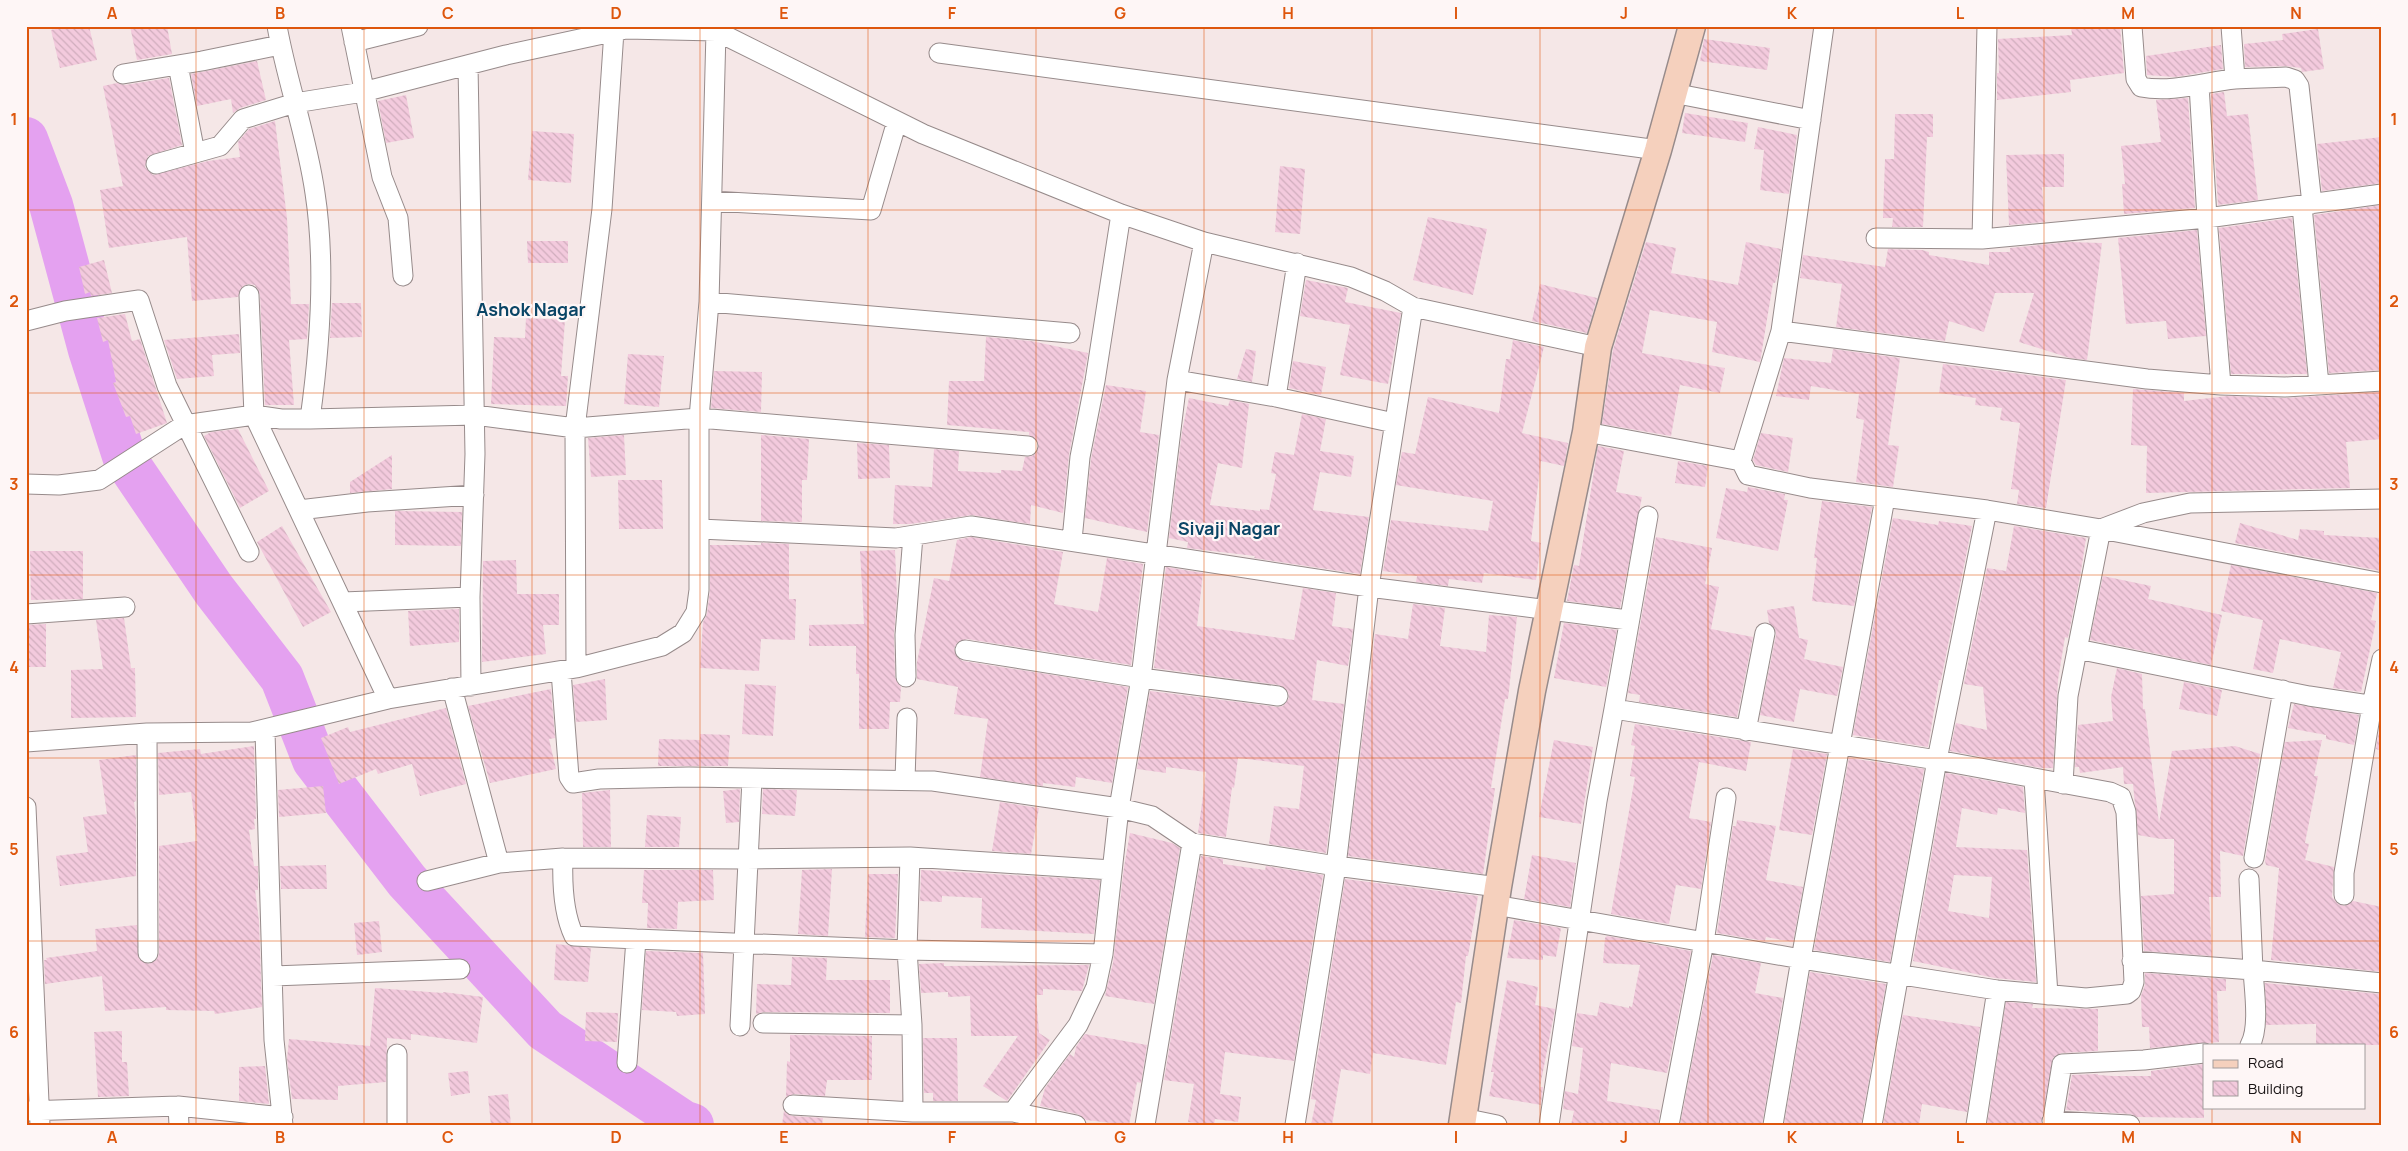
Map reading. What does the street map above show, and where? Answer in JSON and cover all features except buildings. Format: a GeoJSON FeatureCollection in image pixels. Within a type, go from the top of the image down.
{"type":"FeatureCollection","features":[{"type":"Feature","properties":{"kind":"street"},"geometry":{"type":"LineString","coordinates":[[277,26],[315,191],[320,240],[318,362],[310,419]]}},
{"type":"Feature","properties":{"kind":"street"},"geometry":{"type":"LineString","coordinates":[[403,276],[398,218],[382,177],[352,34],[418,26]]}},
{"type":"Feature","properties":{"kind":"street"},"geometry":{"type":"LineString","coordinates":[[1497,1125],[1462,1121],[1496,896],[1532,692],[1586,432],[1598,347],[1658,150],[1692,26]]}},
{"type":"Feature","properties":{"kind":"street"},"geometry":{"type":"LineString","coordinates":[[1824,26],[1781,331],[1741,461],[1748,475],[1810,488],[1987,510],[2101,529],[2382,583]]}},
{"type":"Feature","properties":{"kind":"street"},"geometry":{"type":"LineString","coordinates":[[1982,239],[1987,26]]}},
{"type":"Feature","properties":{"kind":"street"},"geometry":{"type":"LineString","coordinates":[[2132,26],[2136,79],[2141,87],[2150,89],[2199,85],[2235,79],[2286,77],[2295,80],[2299,86],[2319,384]]}},
{"type":"Feature","properties":{"kind":"street"},"geometry":{"type":"LineString","coordinates":[[2231,26],[2235,79]]}},
{"type":"Feature","properties":{"kind":"street"},"geometry":{"type":"LineString","coordinates":[[156,164],[220,146],[243,119],[294,103],[364,92],[468,65],[614,31],[647,28],[715,29],[923,134],[1121,214],[1204,242],[1351,277],[1385,291],[1414,307],[1598,347]]}},
{"type":"Feature","properties":{"kind":"street"},"geometry":{"type":"LineString","coordinates":[[26,742],[147,733],[259,732],[388,699],[568,670],[662,646],[683,633],[696,612],[700,590],[698,418],[709,302],[715,29]]}},
{"type":"Feature","properties":{"kind":"street"},"geometry":{"type":"LineString","coordinates":[[614,31],[602,209],[575,428],[568,670],[569,777],[572,782],[598,779],[689,777],[933,781],[1119,808],[1152,816],[1192,843],[1336,866],[1496,896],[1579,919],[1801,959],[1997,990],[2048,995],[2086,998],[2127,994],[2132,991],[2134,982],[2126,812],[2121,797],[2110,792],[1937,760],[1614,709]]}},
{"type":"Feature","properties":{"kind":"street"},"geometry":{"type":"LineString","coordinates":[[123,74],[280,45]]}},
{"type":"Feature","properties":{"kind":"street"},"geometry":{"type":"LineString","coordinates":[[939,53],[1658,150]]}},
{"type":"Feature","properties":{"kind":"street"},"geometry":{"type":"LineString","coordinates":[[178,65],[194,153]]}},
{"type":"Feature","properties":{"kind":"street"},"geometry":{"type":"LineString","coordinates":[[468,65],[475,415],[470,597],[461,687],[499,863]]}},
{"type":"Feature","properties":{"kind":"street"},"geometry":{"type":"LineString","coordinates":[[2199,85],[2207,218],[2221,385]]}},
{"type":"Feature","properties":{"kind":"street"},"geometry":{"type":"LineString","coordinates":[[1673,93],[1811,120]]}},
{"type":"Feature","properties":{"kind":"street"},"geometry":{"type":"LineString","coordinates":[[712,200],[871,210],[897,121]]}},
{"type":"Feature","properties":{"kind":"street"},"geometry":{"type":"LineString","coordinates":[[1876,238],[1982,239],[2207,218],[2382,194]]}},
{"type":"Feature","properties":{"kind":"street"},"geometry":{"type":"LineString","coordinates":[[1072,540],[1080,457],[1095,381],[1121,214]]}},
{"type":"Feature","properties":{"kind":"street"},"geometry":{"type":"LineString","coordinates":[[1014,1112],[1078,1025],[1096,987],[1103,954],[1119,808],[1141,678],[1177,380],[1204,242]]}},
{"type":"Feature","properties":{"kind":"street"},"geometry":{"type":"LineString","coordinates":[[1276,397],[1297,263]]}},
{"type":"Feature","properties":{"kind":"street"},"geometry":{"type":"LineString","coordinates":[[250,295],[254,415],[388,699]]}},
{"type":"Feature","properties":{"kind":"street"},"geometry":{"type":"LineString","coordinates":[[26,321],[65,311],[139,300],[167,386],[184,425],[212,476],[248,552]]}},
{"type":"Feature","properties":{"kind":"street"},"geometry":{"type":"LineString","coordinates":[[709,302],[1070,333]]}},
{"type":"Feature","properties":{"kind":"street"},"geometry":{"type":"LineString","coordinates":[[1295,1125],[1336,866],[1369,587],[1414,307]]}},
{"type":"Feature","properties":{"kind":"street"},"geometry":{"type":"LineString","coordinates":[[1781,331],[2147,379],[2221,385],[2285,387],[2382,381]]}},
{"type":"Feature","properties":{"kind":"street"},"geometry":{"type":"LineString","coordinates":[[1177,380],[1276,397],[1394,423]]}},
{"type":"Feature","properties":{"kind":"street"},"geometry":{"type":"LineString","coordinates":[[26,484],[59,485],[99,480],[184,425],[254,415],[281,419],[475,415],[575,428],[698,418],[1028,446]]}},
{"type":"Feature","properties":{"kind":"street"},"geometry":{"type":"LineString","coordinates":[[1586,432],[1741,461]]}},
{"type":"Feature","properties":{"kind":"street"},"geometry":{"type":"LineString","coordinates":[[299,510],[367,502],[474,495]]}},
{"type":"Feature","properties":{"kind":"street"},"geometry":{"type":"LineString","coordinates":[[1773,1125],[1801,959],[1885,498]]}},
{"type":"Feature","properties":{"kind":"street"},"geometry":{"type":"LineString","coordinates":[[2101,529],[2143,513],[2190,503],[2382,499]]}},
{"type":"Feature","properties":{"kind":"street"},"geometry":{"type":"LineString","coordinates":[[1872,1125],[1937,760],[1987,510]]}},
{"type":"Feature","properties":{"kind":"street"},"geometry":{"type":"LineString","coordinates":[[1549,1125],[1597,801],[1648,516]]}},
{"type":"Feature","properties":{"kind":"street"},"geometry":{"type":"LineString","coordinates":[[700,529],[896,538],[971,526],[1369,587],[1628,620]]}},
{"type":"Feature","properties":{"kind":"street"},"geometry":{"type":"LineString","coordinates":[[2063,784],[2068,696],[2101,529]]}},
{"type":"Feature","properties":{"kind":"street"},"geometry":{"type":"LineString","coordinates":[[906,677],[905,635],[912,536]]}},
{"type":"Feature","properties":{"kind":"street"},"geometry":{"type":"LineString","coordinates":[[343,602],[470,597]]}},
{"type":"Feature","properties":{"kind":"street"},"geometry":{"type":"LineString","coordinates":[[26,614],[125,607]]}},
{"type":"Feature","properties":{"kind":"street"},"geometry":{"type":"LineString","coordinates":[[1746,731],[1765,633]]}},
{"type":"Feature","properties":{"kind":"street"},"geometry":{"type":"LineString","coordinates":[[2077,649],[2283,690],[2377,706]]}},
{"type":"Feature","properties":{"kind":"street"},"geometry":{"type":"LineString","coordinates":[[965,650],[1141,678],[1278,696]]}},
{"type":"Feature","properties":{"kind":"street"},"geometry":{"type":"LineString","coordinates":[[2344,895],[2344,873],[2377,706],[2382,659]]}},
{"type":"Feature","properties":{"kind":"street"},"geometry":{"type":"LineString","coordinates":[[2254,858],[2283,690]]}},
{"type":"Feature","properties":{"kind":"street"},"geometry":{"type":"LineString","coordinates":[[905,780],[907,718]]}},
{"type":"Feature","properties":{"kind":"street"},"geometry":{"type":"LineString","coordinates":[[26,807],[37,1036],[35,1115],[178,1106],[283,1121],[274,1040],[273,976],[259,732]]}},
{"type":"Feature","properties":{"kind":"street"},"geometry":{"type":"LineString","coordinates":[[147,733],[148,953]]}},
{"type":"Feature","properties":{"kind":"street"},"geometry":{"type":"LineString","coordinates":[[740,1026],[752,779]]}},
{"type":"Feature","properties":{"kind":"street"},"geometry":{"type":"LineString","coordinates":[[2034,779],[2048,995]]}},
{"type":"Feature","properties":{"kind":"street"},"geometry":{"type":"LineString","coordinates":[[1669,1125],[1704,942],[1726,798]]}},
{"type":"Feature","properties":{"kind":"street"},"geometry":{"type":"LineString","coordinates":[[1145,1125],[1192,843]]}},
{"type":"Feature","properties":{"kind":"street"},"geometry":{"type":"LineString","coordinates":[[427,881],[499,863],[563,858],[747,859],[910,857],[1112,870]]}},
{"type":"Feature","properties":{"kind":"street"},"geometry":{"type":"LineString","coordinates":[[910,857],[907,950],[912,1025],[913,1112]]}},
{"type":"Feature","properties":{"kind":"street"},"geometry":{"type":"LineString","coordinates":[[563,858],[567,923],[574,936],[907,950],[1103,954]]}},
{"type":"Feature","properties":{"kind":"street"},"geometry":{"type":"LineString","coordinates":[[2249,880],[2254,1021],[2254,1039],[2251,1044]]}},
{"type":"Feature","properties":{"kind":"street"},"geometry":{"type":"LineString","coordinates":[[627,1063],[636,939]]}},
{"type":"Feature","properties":{"kind":"street"},"geometry":{"type":"LineString","coordinates":[[2132,961],[2253,970],[2382,983]]}},
{"type":"Feature","properties":{"kind":"street"},"geometry":{"type":"LineString","coordinates":[[273,976],[460,969]]}},
{"type":"Feature","properties":{"kind":"street"},"geometry":{"type":"LineString","coordinates":[[1976,1125],[1997,990]]}},
{"type":"Feature","properties":{"kind":"street"},"geometry":{"type":"LineString","coordinates":[[763,1023],[912,1025]]}},
{"type":"Feature","properties":{"kind":"street"},"geometry":{"type":"LineString","coordinates":[[2130,1125],[2052,1123],[2062,1064],[2144,1060],[2203,1053]]}},
{"type":"Feature","properties":{"kind":"street"},"geometry":{"type":"LineString","coordinates":[[397,1054],[397,1125]]}},
{"type":"Feature","properties":{"kind":"street"},"geometry":{"type":"LineString","coordinates":[[793,1105],[913,1112],[1014,1112],[1076,1125]]}},
{"type":"Feature","properties":{"kind":"street"},"geometry":{"type":"LineString","coordinates":[[178,1106],[178,1125]]}},
{"type":"Feature","properties":{"kind":"waterway"},"geometry":{"type":"LineString","coordinates":[[26,139],[51,205],[90,350],[125,459],[214,590],[282,678],[314,760],[407,881],[545,1030],[683,1122],[692,1125]]}},
{"type":"Feature","properties":{"kind":"district","name":"Ashok Nagar"},"geometry":{"type":"Point","coordinates":[531,309]}},
{"type":"Feature","properties":{"kind":"district","name":"Sivaji Nagar"},"geometry":{"type":"Point","coordinates":[1229,528]}}]}
